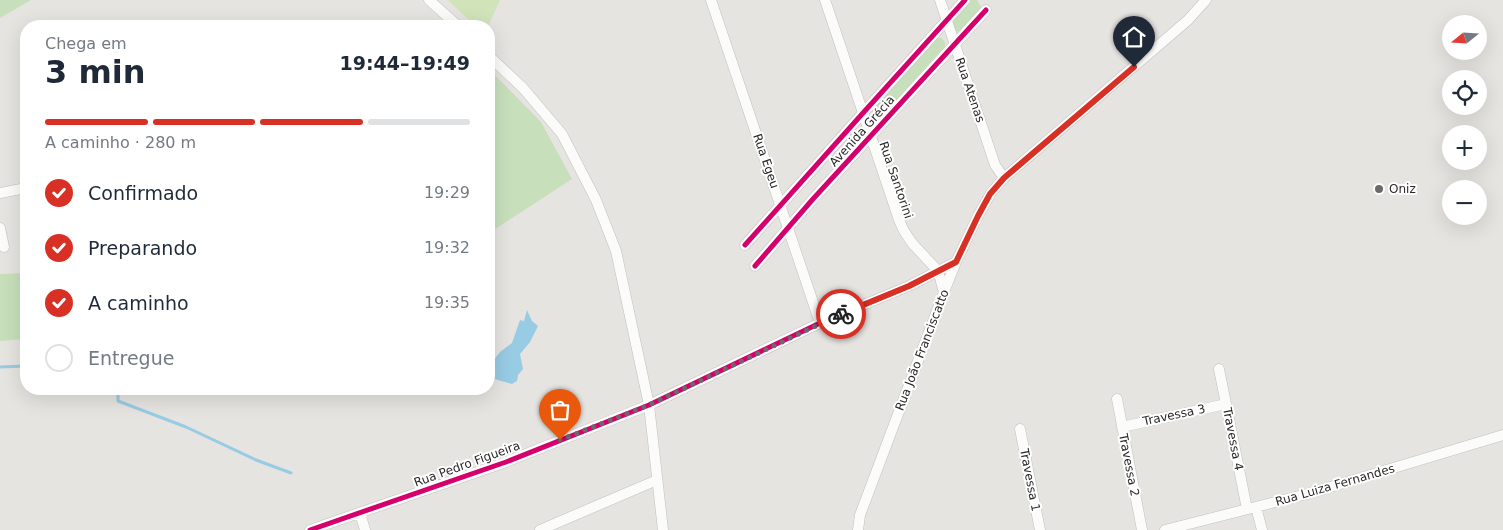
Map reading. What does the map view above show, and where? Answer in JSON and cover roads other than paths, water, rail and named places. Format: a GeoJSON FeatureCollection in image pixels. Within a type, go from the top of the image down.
{"type":"FeatureCollection","features":[{"type":"Feature","properties":{"kind":"street"},"geometry":{"type":"LineString","coordinates":[[429,0],[451,20]]}},
{"type":"Feature","properties":{"kind":"street","name":"Rua Egeu"},"geometry":{"type":"LineString","coordinates":[[711,0],[820,323]]}},
{"type":"Feature","properties":{"kind":"street","name":"Rua Santorini"},"geometry":{"type":"LineString","coordinates":[[825,0],[870,137],[904,231],[912,243],[938,271],[944,292]]}},
{"type":"Feature","properties":{"kind":"street","name":"Rua Atenas"},"geometry":{"type":"LineString","coordinates":[[940,0],[995,166],[1004,178]]}},
{"type":"Feature","properties":{"kind":"street","name":"Avenida Grécia"},"geometry":{"type":"LineString","coordinates":[[745,245],[966,0]]}},
{"type":"Feature","properties":{"kind":"street","name":"Rua João Franciscatto"},"geometry":{"type":"LineString","coordinates":[[858,530],[863,506],[944,292],[956,262],[990,194],[1004,178],[1188,20],[1206,0]]}},
{"type":"Feature","properties":{"kind":"street","name":"Avenida Grécia"},"geometry":{"type":"LineString","coordinates":[[755,266],[986,10]]}},
{"type":"Feature","properties":{"kind":"street"},"geometry":{"type":"LineString","coordinates":[[495,62],[523,88],[562,134],[596,200],[616,251],[649,405],[663,530]]}},
{"type":"Feature","properties":{"kind":"street"},"geometry":{"type":"LineString","coordinates":[[0,193],[20,189]]}},
{"type":"Feature","properties":{"kind":"street"},"geometry":{"type":"LineString","coordinates":[[0,228],[4,247]]}},
{"type":"Feature","properties":{"kind":"street","name":"Rua Pedro Figueira"},"geometry":{"type":"LineString","coordinates":[[310,530],[506,462],[649,405],[820,323],[909,286],[956,262]]}},
{"type":"Feature","properties":{"kind":"street","name":"Travessa 4"},"geometry":{"type":"LineString","coordinates":[[1219,369],[1252,508],[1262,530]]}},
{"type":"Feature","properties":{"kind":"street","name":"Travessa 2"},"geometry":{"type":"LineString","coordinates":[[1116,399],[1142,530]]}},
{"type":"Feature","properties":{"kind":"street","name":"Travessa 3"},"geometry":{"type":"LineString","coordinates":[[1122,427],[1226,404]]}},
{"type":"Feature","properties":{"kind":"street","name":"Travessa 1"},"geometry":{"type":"LineString","coordinates":[[1020,429],[1040,530]]}},
{"type":"Feature","properties":{"kind":"street","name":"Rua Luiza Fernandes"},"geometry":{"type":"LineString","coordinates":[[1165,530],[1307,494],[1503,435]]}},
{"type":"Feature","properties":{"kind":"street"},"geometry":{"type":"LineString","coordinates":[[540,530],[657,480]]}},
{"type":"Feature","properties":{"kind":"street"},"geometry":{"type":"LineString","coordinates":[[360,513],[365,530]]}},
{"type":"Feature","properties":{"kind":"water"},"geometry":{"type":"Polygon","coordinates":[[[527,310],[532,321],[538,326],[530,342],[520,354],[523,369],[518,375],[517,381],[512,384],[495,379],[495,358],[512,343],[520,320],[524,321],[527,310]]]}},
{"type":"Feature","properties":{"kind":"waterway"},"geometry":{"type":"LineString","coordinates":[[0,367],[20,366]]}},
{"type":"Feature","properties":{"kind":"waterway"},"geometry":{"type":"LineString","coordinates":[[118,395],[118,401],[186,427],[256,460],[291,473]]}},
{"type":"Feature","properties":{"kind":"place","name":"Oniz"},"geometry":{"type":"Point","coordinates":[1379,189]}}]}
